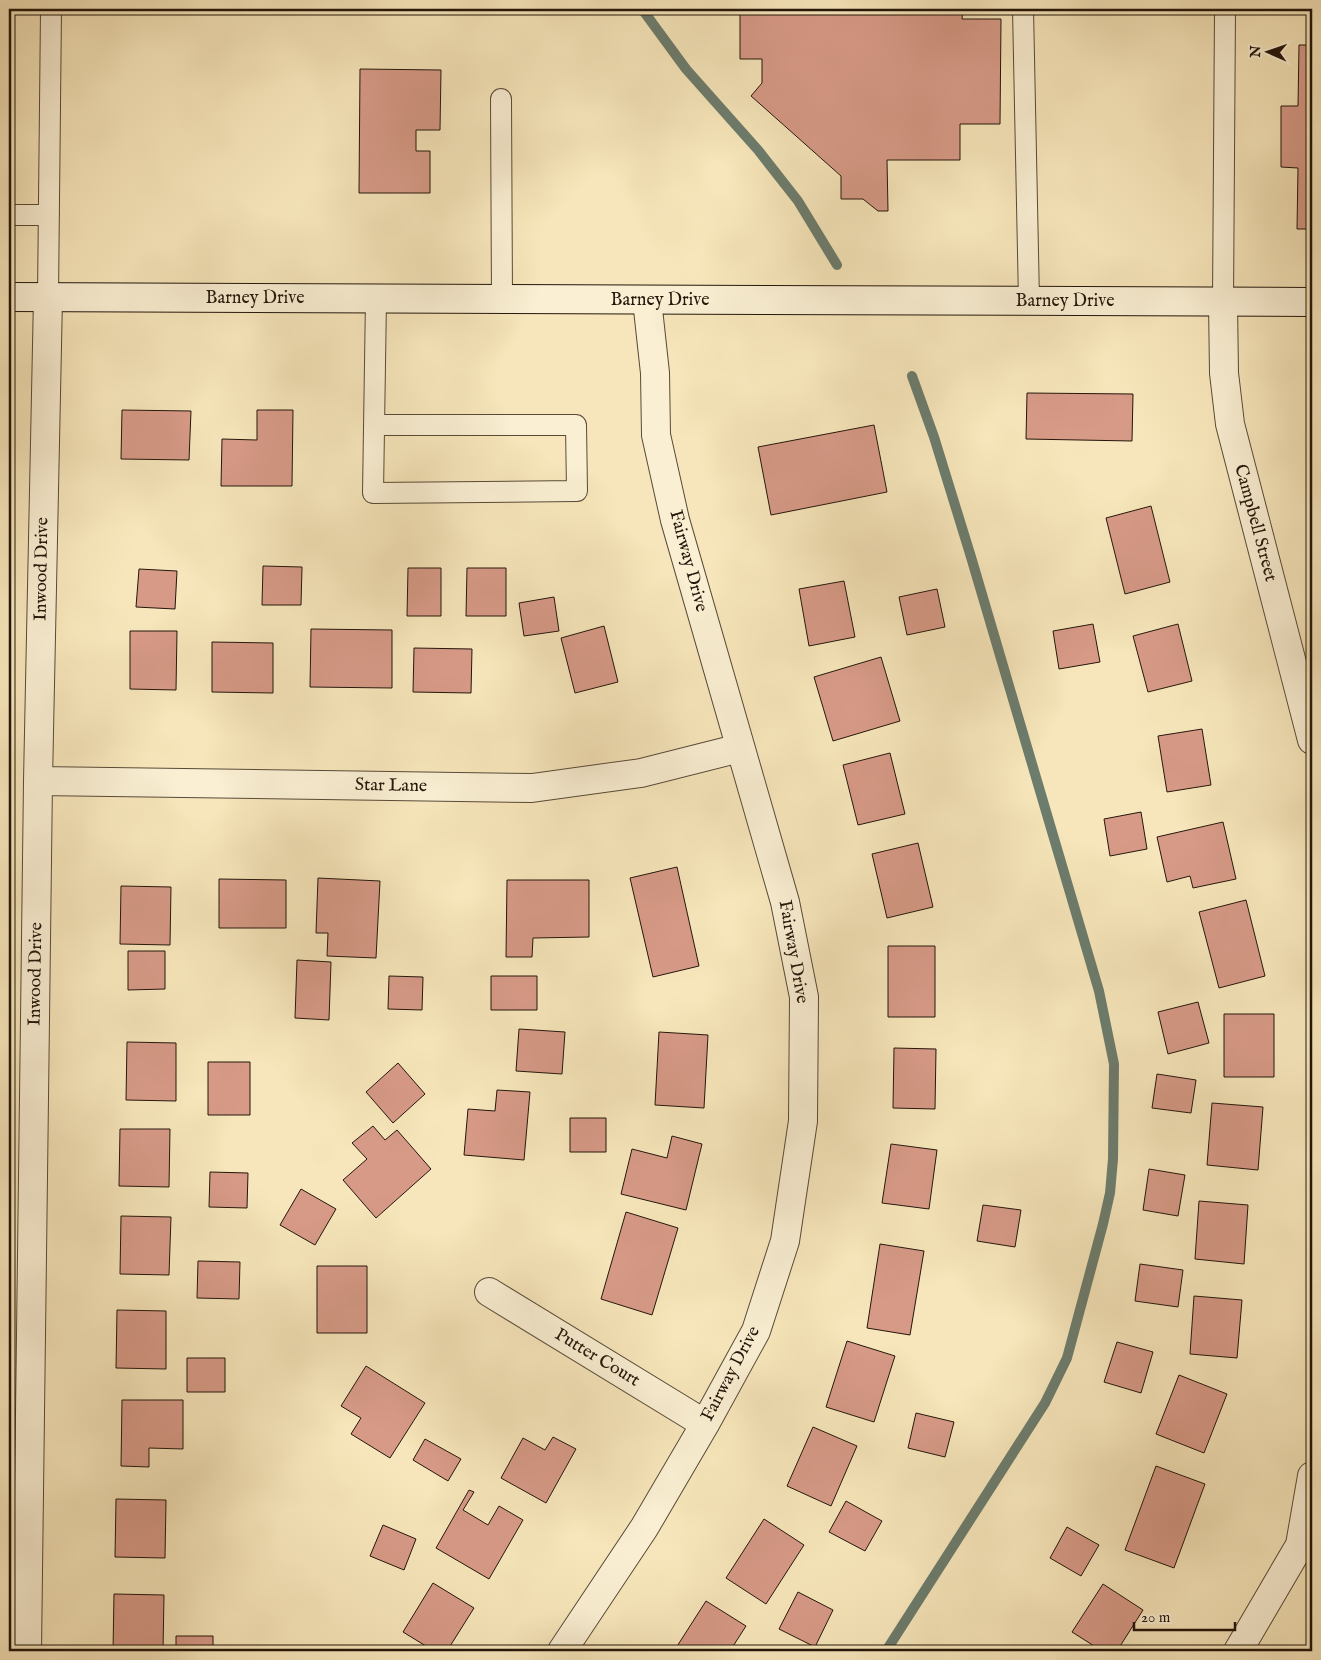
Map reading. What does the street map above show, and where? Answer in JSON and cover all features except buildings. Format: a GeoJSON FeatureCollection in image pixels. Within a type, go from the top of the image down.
{"type":"FeatureCollection","features":[{"type":"Feature","properties":{"kind":"street","name":"Barney Drive"},"geometry":{"type":"LineString","coordinates":[[9,297],[1312,302]]}},
{"type":"Feature","properties":{"kind":"street","name":"Inwood Drive"},"geometry":{"type":"LineString","coordinates":[[27,1651],[38,782],[48,298]]}},
{"type":"Feature","properties":{"kind":"street","name":"Fairway Drive"},"geometry":{"type":"LineString","coordinates":[[562,1651],[644,1528],[705,1424],[756,1331],[785,1241],[803,1121],[804,998],[785,902],[675,520],[656,435],[655,373],[647,300]]}},
{"type":"Feature","properties":{"kind":"street","name":"Campbell Street"},"geometry":{"type":"LineString","coordinates":[[1224,302],[1224,372],[1230,424],[1312,740]]}},
{"type":"Feature","properties":{"kind":"street","name":"Star Lane"},"geometry":{"type":"LineString","coordinates":[[38,782],[532,788],[641,773],[740,748]]}},
{"type":"Feature","properties":{"kind":"street","name":"Putter Court"},"geometry":{"type":"LineString","coordinates":[[489,1292],[705,1424]]}},
{"type":"Feature","properties":{"kind":"street"},"geometry":{"type":"LineString","coordinates":[[1238,1651],[1300,1544],[1312,1476]]}},
{"type":"Feature","properties":{"kind":"lane"},"geometry":{"type":"LineString","coordinates":[[48,298],[50,9]]}},
{"type":"Feature","properties":{"kind":"lane"},"geometry":{"type":"LineString","coordinates":[[1023,9],[1029,301]]}},
{"type":"Feature","properties":{"kind":"lane"},"geometry":{"type":"LineString","coordinates":[[1224,302],[1225,9]]}},
{"type":"Feature","properties":{"kind":"lane"},"geometry":{"type":"LineString","coordinates":[[501,99],[502,300]]}},
{"type":"Feature","properties":{"kind":"lane"},"geometry":{"type":"LineString","coordinates":[[9,215],[49,215]]}},
{"type":"Feature","properties":{"kind":"lane"},"geometry":{"type":"LineString","coordinates":[[374,425],[576,425],[577,491],[373,493],[374,425],[376,299]]}},
{"type":"Feature","properties":{"kind":"waterway"},"geometry":{"type":"LineString","coordinates":[[642,9],[686,69],[758,150],[798,201],[837,265]]}},
{"type":"Feature","properties":{"kind":"waterway"},"geometry":{"type":"LineString","coordinates":[[886,1651],[1045,1403],[1067,1358],[1103,1224],[1110,1193],[1113,1159],[1114,1064],[1099,991],[971,557],[934,437],[912,376]]}}]}
